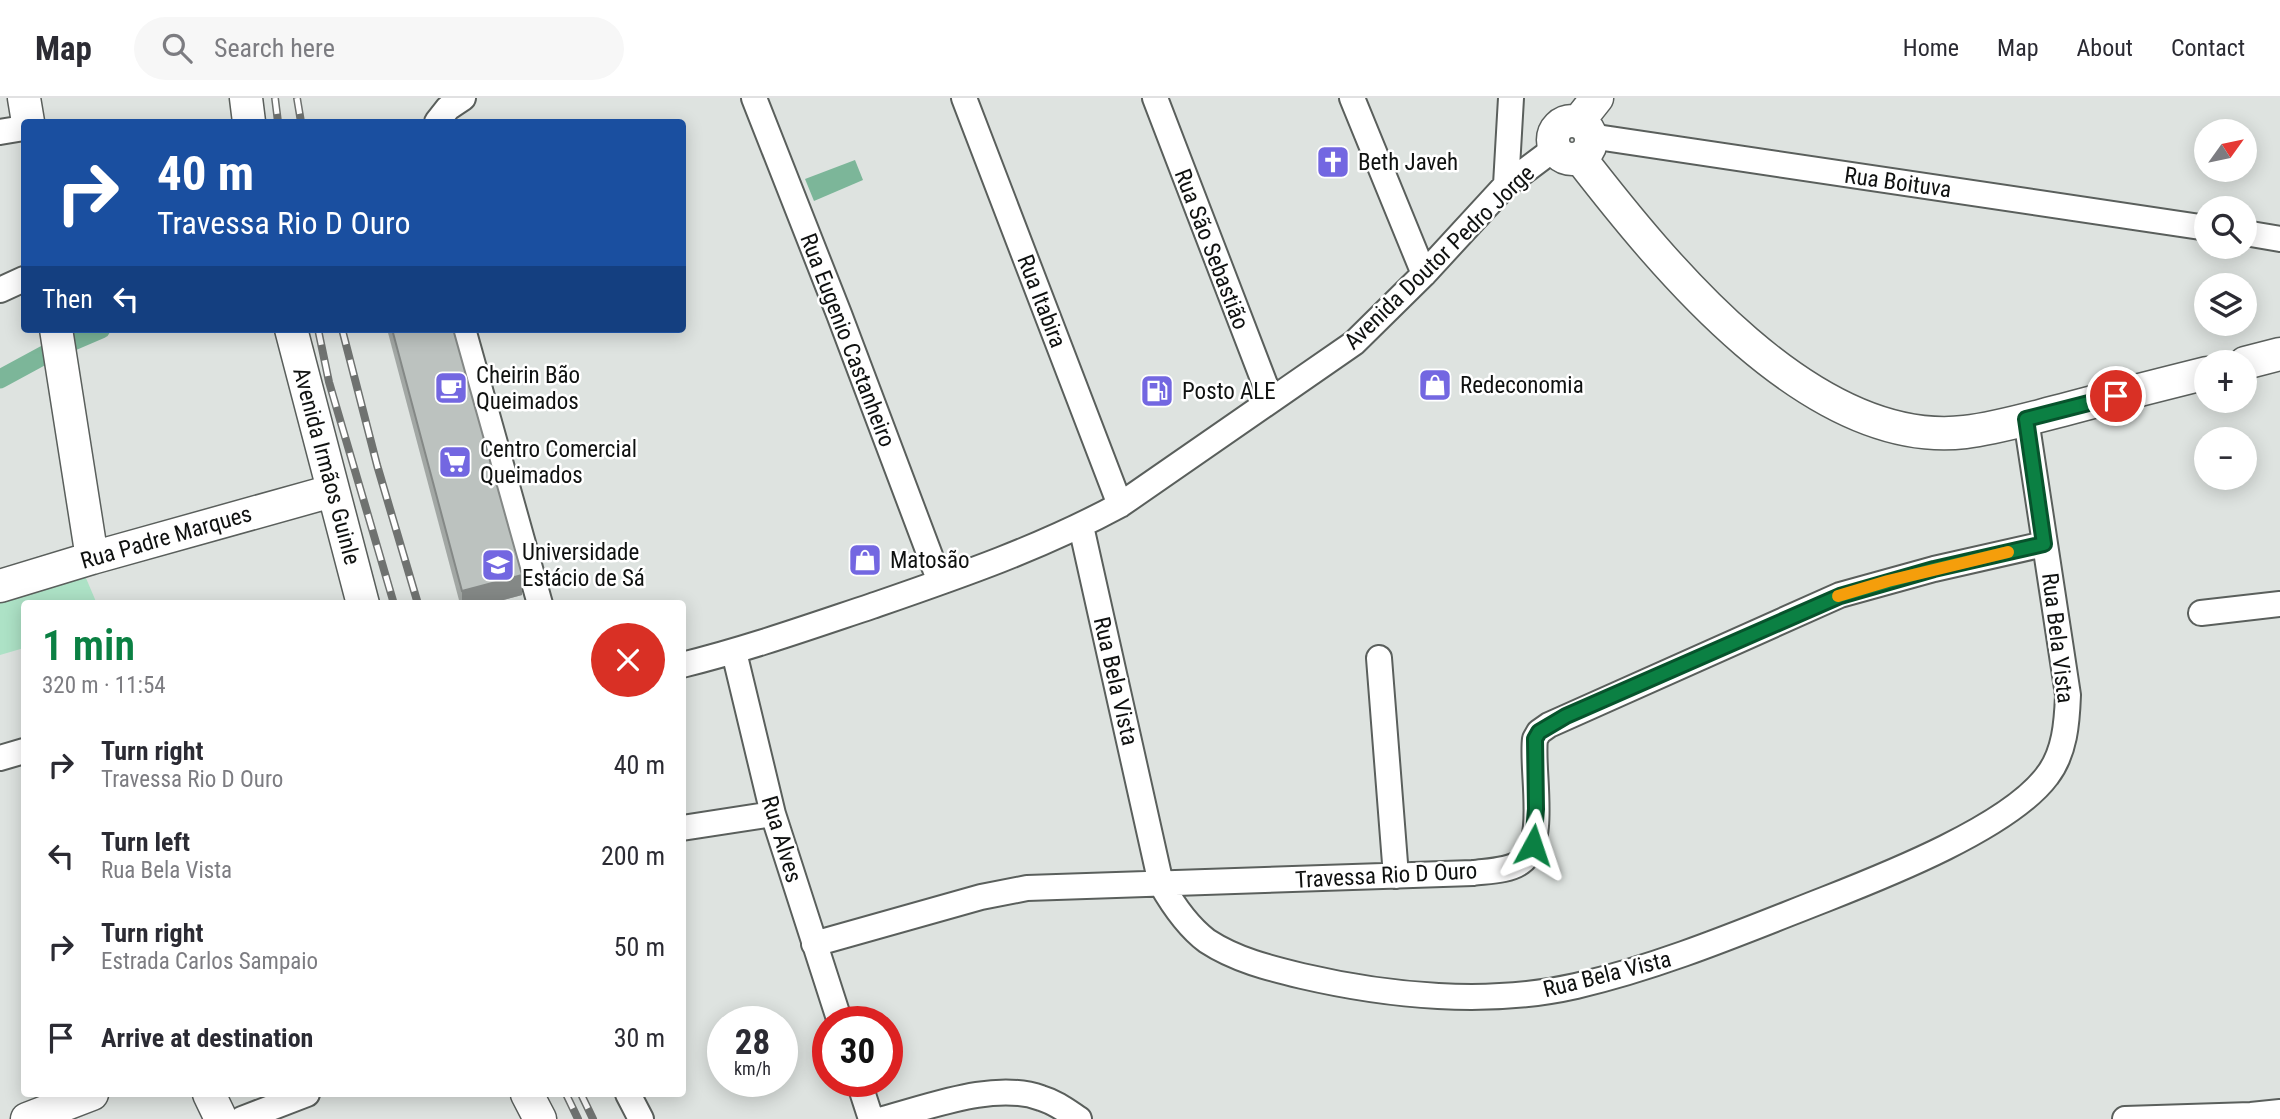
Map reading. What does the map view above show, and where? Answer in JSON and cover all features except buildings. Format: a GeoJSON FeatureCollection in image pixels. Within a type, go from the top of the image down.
{"type":"FeatureCollection","features":[{"type":"Feature","properties":{"kind":"main road"},"geometry":{"type":"LineString","coordinates":[[24,98],[28,119]]}},
{"type":"Feature","properties":{"kind":"main road"},"geometry":{"type":"LineString","coordinates":[[246,98],[249,119]]}},
{"type":"Feature","properties":{"kind":"main road"},"geometry":{"type":"LineString","coordinates":[[1580,132],[1651,247],[1717,314],[1796,379],[1844,410],[1892,426],[1931,433],[1965,432],[2194,376]]}},
{"type":"Feature","properties":{"kind":"main road"},"geometry":{"type":"LineString","coordinates":[[57,333],[92,558]]}},
{"type":"Feature","properties":{"kind":"main road","name":"Avenida Irmãos Guinle"},"geometry":{"type":"LineString","coordinates":[[292,333],[362,600]]}},
{"type":"Feature","properties":{"kind":"main road"},"geometry":{"type":"LineString","coordinates":[[2257,360],[2280,354]]}},
{"type":"Feature","properties":{"kind":"main road","name":"Rua Padre Marques"},"geometry":{"type":"LineString","coordinates":[[0,586],[332,491]]}},
{"type":"Feature","properties":{"kind":"main road"},"geometry":{"type":"LineString","coordinates":[[27,1119],[84,1097]]}},
{"type":"Feature","properties":{"kind":"main road"},"geometry":{"type":"LineString","coordinates":[[210,1097],[221,1119]]}},
{"type":"Feature","properties":{"kind":"main road"},"geometry":{"type":"LineString","coordinates":[[529,1097],[540,1119]]}},
{"type":"Feature","properties":{"kind":"street","name":"Rua Eugenio Castanheiro"},"geometry":{"type":"LineString","coordinates":[[754,98],[940,582]]}},
{"type":"Feature","properties":{"kind":"street","name":"Rua Itabira"},"geometry":{"type":"LineString","coordinates":[[964,98],[1120,505]]}},
{"type":"Feature","properties":{"kind":"street","name":"Rua São Sebastião"},"geometry":{"type":"LineString","coordinates":[[1155,98],[1270,400]]}},
{"type":"Feature","properties":{"kind":"street"},"geometry":{"type":"LineString","coordinates":[[1352,98],[1424,274]]}},
{"type":"Feature","properties":{"kind":"street"},"geometry":{"type":"LineString","coordinates":[[1506,185],[1511,98]]}},
{"type":"Feature","properties":{"kind":"street"},"geometry":{"type":"LineString","coordinates":[[0,132],[21,128]]}},
{"type":"Feature","properties":{"kind":"street","name":"Avenida Doutor Pedro Jorge"},"geometry":{"type":"LineString","coordinates":[[686,664],[734,652],[940,582],[1081,526],[1120,505],[1354,343],[1424,274],[1506,185],[1580,132]]}},
{"type":"Feature","properties":{"kind":"street","name":"Rua Boituva"},"geometry":{"type":"LineString","coordinates":[[1580,132],[2194,226]]}},
{"type":"Feature","properties":{"kind":"street"},"geometry":{"type":"LineString","coordinates":[[2257,235],[2280,239]]}},
{"type":"Feature","properties":{"kind":"street"},"geometry":{"type":"LineString","coordinates":[[0,290],[21,280]]}},
{"type":"Feature","properties":{"kind":"street"},"geometry":{"type":"LineString","coordinates":[[464,333],[539,600]]}},
{"type":"Feature","properties":{"kind":"street","name":"Rua Bela Vista"},"geometry":{"type":"LineString","coordinates":[[1081,526],[1161,884],[1189,925],[1208,941],[1256,965],[1345,986],[1412,995],[1493,996],[1536,992],[1575,986],[1684,955],[1882,877],[2003,815],[2031,793],[2047,776],[2057,760],[2064,737],[2068,695],[2026,419]]}},
{"type":"Feature","properties":{"kind":"street","name":"Travessa Rio D Ouro"},"geometry":{"type":"LineString","coordinates":[[814,944],[1005,892],[1051,886],[1473,873],[1511,866],[1523,861],[1533,845],[1536,828],[1535,739],[1539,732],[1566,716],[1840,596],[1934,569],[2044,544]]}},
{"type":"Feature","properties":{"kind":"street"},"geometry":{"type":"LineString","coordinates":[[2201,613],[2280,604]]}},
{"type":"Feature","properties":{"kind":"street","name":"Rua Alves"},"geometry":{"type":"LineString","coordinates":[[734,652],[773,814],[834,1006]]}},
{"type":"Feature","properties":{"kind":"street"},"geometry":{"type":"LineString","coordinates":[[1379,658],[1396,876]]}},
{"type":"Feature","properties":{"kind":"street"},"geometry":{"type":"LineString","coordinates":[[0,758],[21,752]]}},
{"type":"Feature","properties":{"kind":"street"},"geometry":{"type":"LineString","coordinates":[[686,827],[773,814]]}},
{"type":"Feature","properties":{"kind":"street"},"geometry":{"type":"LineString","coordinates":[[883,1119],[1000,1092],[1039,1097],[1079,1119]]}},
{"type":"Feature","properties":{"kind":"street"},"geometry":{"type":"LineString","coordinates":[[242,1119],[299,1097]]}},
{"type":"Feature","properties":{"kind":"street"},"geometry":{"type":"LineString","coordinates":[[630,1097],[641,1119]]}},
{"type":"Feature","properties":{"kind":"street"},"geometry":{"type":"LineString","coordinates":[[864,1097],[871,1119]]}},
{"type":"Feature","properties":{"kind":"street"},"geometry":{"type":"LineString","coordinates":[[2125,1119],[2251,1117],[2280,1112]]}},
{"type":"Feature","properties":{"kind":"shaded area"},"geometry":{"type":"Polygon","coordinates":[[[855,160],[863,180],[814,201],[805,179],[855,160]]]}},
{"type":"Feature","properties":{"kind":"shaded area"},"geometry":{"type":"Polygon","coordinates":[[[83,571],[95,600],[21,600],[21,649],[0,655],[0,600],[83,571]]]}},
{"type":"Feature","properties":{"kind":"waterway"},"geometry":{"type":"LineString","coordinates":[[0,379],[59,347],[92,333]]}},
{"type":"Feature","properties":{"kind":"railway"},"geometry":{"type":"LineString","coordinates":[[275,98],[278,119]]}},
{"type":"Feature","properties":{"kind":"railway"},"geometry":{"type":"LineString","coordinates":[[297,98],[300,119]]}},
{"type":"Feature","properties":{"kind":"railway"},"geometry":{"type":"LineString","coordinates":[[319,333],[329,382],[393,600]]}},
{"type":"Feature","properties":{"kind":"railway"},"geometry":{"type":"LineString","coordinates":[[343,333],[377,465],[417,600]]}},
{"type":"Feature","properties":{"kind":"railway"},"geometry":{"type":"LineString","coordinates":[[567,1097],[578,1119]]}},
{"type":"Feature","properties":{"kind":"railway"},"geometry":{"type":"LineString","coordinates":[[582,1097],[593,1119]]}},
{"type":"Feature","properties":{"kind":"slow traffic"},"geometry":{"type":"LineString","coordinates":[[1838,596],[2008,552]]}},
{"type":"Feature","properties":{"kind":"place","name":"Beth Javeh"},"geometry":{"type":"Point","coordinates":[1333,162]}},
{"type":"Feature","properties":{"kind":"place","name":"Redeconomia"},"geometry":{"type":"Point","coordinates":[1435,385]}},
{"type":"Feature","properties":{"kind":"place","name":"Cheirin Bão Queimados"},"geometry":{"type":"Point","coordinates":[451,388]}},
{"type":"Feature","properties":{"kind":"place","name":"Posto ALE"},"geometry":{"type":"Point","coordinates":[1157,391]}},
{"type":"Feature","properties":{"kind":"place","name":"Centro Comercial Queimados"},"geometry":{"type":"Point","coordinates":[455,462]}},
{"type":"Feature","properties":{"kind":"place","name":"Matosão"},"geometry":{"type":"Point","coordinates":[865,560]}},
{"type":"Feature","properties":{"kind":"place","name":"Universidade Estácio de Sá"},"geometry":{"type":"Point","coordinates":[498,565]}},
{"type":"Feature","properties":{"kind":"route"},"geometry":{"type":"LineString","coordinates":[[1533,845],[1536,828],[1533,750],[1539,732],[1566,716],[1820,603],[1865,587],[2044,544],[2026,419],[2116,396]]}}]}
